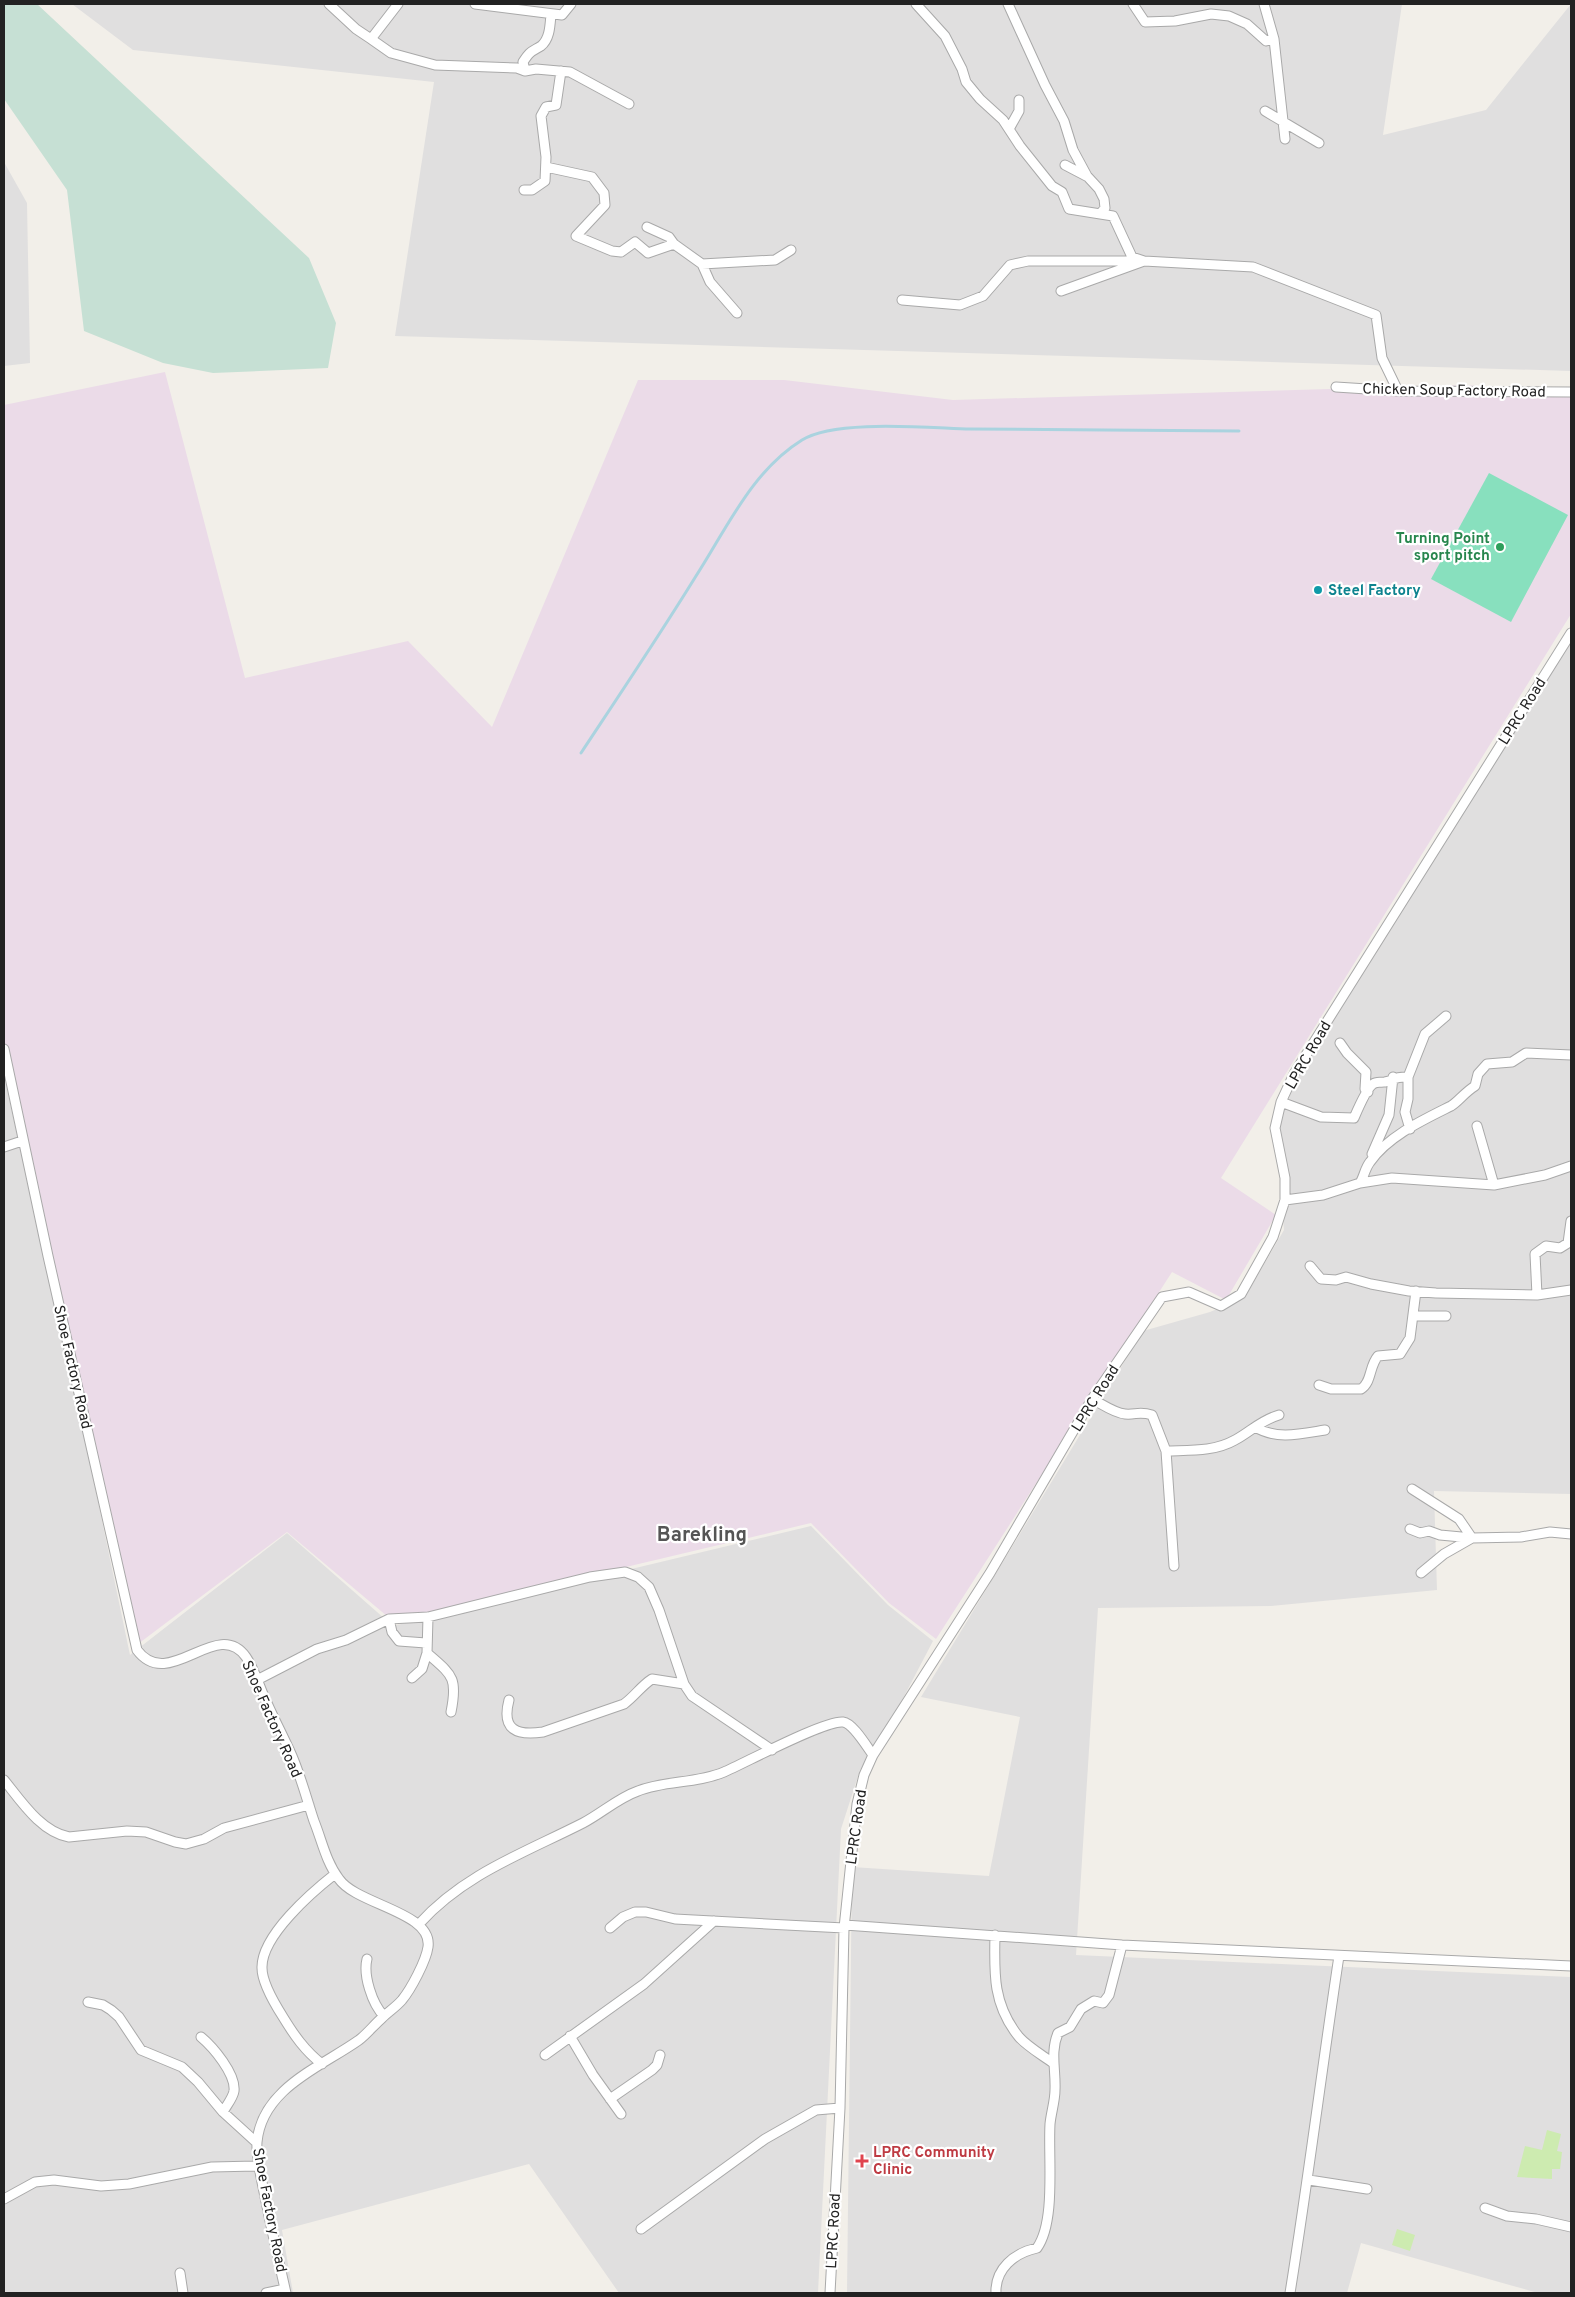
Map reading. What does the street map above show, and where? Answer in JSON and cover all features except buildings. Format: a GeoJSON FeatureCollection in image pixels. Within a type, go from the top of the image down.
{"type":"FeatureCollection","features":[{"type":"Feature","properties":{"kind":"street"},"geometry":{"type":"LineString","coordinates":[[329,4],[356,29],[391,53],[435,65],[570,72],[629,104]]}},
{"type":"Feature","properties":{"kind":"street"},"geometry":{"type":"LineString","coordinates":[[371,39],[398,4]]}},
{"type":"Feature","properties":{"kind":"street"},"geometry":{"type":"LineString","coordinates":[[474,4],[551,14],[562,14],[571,4]]}},
{"type":"Feature","properties":{"kind":"street"},"geometry":{"type":"LineString","coordinates":[[916,4],[945,36],[966,82],[980,99],[1004,120],[1020,146],[1052,186],[1062,192],[1069,209],[1113,216],[1132,257],[1144,261]]}},
{"type":"Feature","properties":{"kind":"street"},"geometry":{"type":"LineString","coordinates":[[1008,4],[1045,85],[1064,121],[1073,150],[1086,176]]}},
{"type":"Feature","properties":{"kind":"street"},"geometry":{"type":"LineString","coordinates":[[1132,4],[1146,22],[1175,21],[1211,14],[1229,16],[1247,24],[1266,41],[1274,39]]}},
{"type":"Feature","properties":{"kind":"street"},"geometry":{"type":"LineString","coordinates":[[1264,4],[1274,39],[1285,139]]}},
{"type":"Feature","properties":{"kind":"street"},"geometry":{"type":"LineString","coordinates":[[524,71],[523,62],[530,51],[543,44],[550,31],[551,14]]}},
{"type":"Feature","properties":{"kind":"street"},"geometry":{"type":"LineString","coordinates":[[524,190],[532,190],[545,181],[546,167],[541,116],[546,107],[556,105],[561,71]]}},
{"type":"Feature","properties":{"kind":"street"},"geometry":{"type":"LineString","coordinates":[[1009,129],[1019,110],[1019,100]]}},
{"type":"Feature","properties":{"kind":"street"},"geometry":{"type":"LineString","coordinates":[[1265,111],[1319,143]]}},
{"type":"Feature","properties":{"kind":"street"},"geometry":{"type":"LineString","coordinates":[[1065,165],[1086,176],[1099,189],[1104,199],[1105,208],[1100,214]]}},
{"type":"Feature","properties":{"kind":"street"},"geometry":{"type":"LineString","coordinates":[[546,167],[592,178],[604,193],[605,205],[576,236],[612,251],[621,252],[635,242],[648,253],[674,244]]}},
{"type":"Feature","properties":{"kind":"street"},"geometry":{"type":"LineString","coordinates":[[647,226],[669,238],[674,244],[702,264],[710,282],[737,313]]}},
{"type":"Feature","properties":{"kind":"street"},"geometry":{"type":"LineString","coordinates":[[702,264],[775,260],[791,250]]}},
{"type":"Feature","properties":{"kind":"street"},"geometry":{"type":"LineString","coordinates":[[902,300],[960,305],[982,296],[1010,266],[1028,261],[1144,261],[1253,267],[1376,315],[1382,358],[1398,391]]}},
{"type":"Feature","properties":{"kind":"street"},"geometry":{"type":"LineString","coordinates":[[1062,291],[1144,261]]}},
{"type":"Feature","properties":{"kind":"street","name":"Chicken Soup Factory Road"},"geometry":{"type":"LineString","coordinates":[[1336,387],[1398,391],[1571,392]]}},
{"type":"Feature","properties":{"kind":"street","name":"LPRC Road"},"geometry":{"type":"LineString","coordinates":[[830,2293],[840,2108],[844,1927],[857,1804],[864,1775],[873,1755],[990,1573],[1092,1399],[1162,1297],[1189,1292],[1221,1306],[1241,1294],[1273,1237],[1285,1200],[1285,1178],[1274,1128],[1281,1102],[1294,1074],[1571,633]]}},
{"type":"Feature","properties":{"kind":"street"},"geometry":{"type":"LineString","coordinates":[[1410,1129],[1405,1112],[1408,1098],[1408,1077],[1426,1034],[1446,1016]]}},
{"type":"Feature","properties":{"kind":"street"},"geometry":{"type":"LineString","coordinates":[[1340,1043],[1347,1054],[1366,1072],[1365,1089],[1368,1092]]}},
{"type":"Feature","properties":{"kind":"street","name":"Shoe Factory Road"},"geometry":{"type":"LineString","coordinates":[[4,1050],[22,1141],[137,1650],[148,1662],[158,1665],[174,1662],[206,1648],[219,1645],[231,1646],[246,1657],[292,1757],[335,1874],[348,1889],[372,1902],[398,1911],[419,1924],[426,1936],[428,1946],[403,1999],[361,2039],[300,2078],[271,2104],[261,2123],[257,2143],[259,2166],[286,2291]]}},
{"type":"Feature","properties":{"kind":"street"},"geometry":{"type":"LineString","coordinates":[[1362,1180],[1369,1163],[1386,1143],[1437,1112],[1453,1105],[1464,1092],[1475,1086],[1478,1074],[1487,1064],[1512,1062],[1526,1054],[1571,1054]]}},
{"type":"Feature","properties":{"kind":"street"},"geometry":{"type":"LineString","coordinates":[[1281,1102],[1321,1117],[1354,1118],[1358,1108],[1375,1082],[1386,1082],[1393,1077],[1408,1077]]}},
{"type":"Feature","properties":{"kind":"street"},"geometry":{"type":"LineString","coordinates":[[1362,1180],[1364,1166],[1376,1148],[1390,1115],[1393,1077]]}},
{"type":"Feature","properties":{"kind":"street"},"geometry":{"type":"LineString","coordinates":[[1477,1126],[1494,1184]]}},
{"type":"Feature","properties":{"kind":"street"},"geometry":{"type":"LineString","coordinates":[[4,1147],[22,1141]]}},
{"type":"Feature","properties":{"kind":"street"},"geometry":{"type":"LineString","coordinates":[[1285,1200],[1323,1195],[1362,1180],[1392,1178],[1494,1184],[1545,1175],[1571,1166]]}},
{"type":"Feature","properties":{"kind":"street"},"geometry":{"type":"LineString","coordinates":[[1537,1295],[1535,1254],[1542,1247],[1560,1248],[1568,1243],[1571,1221]]}},
{"type":"Feature","properties":{"kind":"street"},"geometry":{"type":"LineString","coordinates":[[1310,1266],[1321,1279],[1336,1280],[1346,1277],[1371,1284],[1416,1291],[1537,1295],[1571,1290]]}},
{"type":"Feature","properties":{"kind":"street"},"geometry":{"type":"LineString","coordinates":[[1319,1386],[1331,1389],[1361,1389],[1364,1387],[1370,1368],[1378,1356],[1400,1354],[1410,1338],[1416,1291]]}},
{"type":"Feature","properties":{"kind":"street"},"geometry":{"type":"LineString","coordinates":[[1413,1316],[1446,1316]]}},
{"type":"Feature","properties":{"kind":"street"},"geometry":{"type":"LineString","coordinates":[[1092,1399],[1119,1412],[1127,1414],[1140,1412],[1152,1415],[1166,1451],[1174,1566]]}},
{"type":"Feature","properties":{"kind":"street"},"geometry":{"type":"LineString","coordinates":[[1166,1451],[1210,1449],[1234,1441],[1269,1418],[1278,1415]]}},
{"type":"Feature","properties":{"kind":"street"},"geometry":{"type":"LineString","coordinates":[[1255,1427],[1266,1434],[1284,1436],[1324,1430]]}},
{"type":"Feature","properties":{"kind":"street"},"geometry":{"type":"LineString","coordinates":[[1412,1489],[1459,1519],[1472,1538]]}},
{"type":"Feature","properties":{"kind":"street"},"geometry":{"type":"LineString","coordinates":[[1410,1529],[1420,1533],[1429,1531],[1440,1535],[1472,1538],[1521,1538],[1550,1532],[1571,1534]]}},
{"type":"Feature","properties":{"kind":"street"},"geometry":{"type":"LineString","coordinates":[[1421,1573],[1444,1554],[1472,1538]]}},
{"type":"Feature","properties":{"kind":"street"},"geometry":{"type":"LineString","coordinates":[[257,1680],[317,1649],[346,1640],[389,1619],[428,1616],[590,1577],[625,1572],[638,1577],[649,1587],[660,1610],[684,1684],[692,1696],[772,1750]]}},
{"type":"Feature","properties":{"kind":"street"},"geometry":{"type":"LineString","coordinates":[[412,1678],[422,1669],[427,1653],[426,1643],[430,1625],[428,1616]]}},
{"type":"Feature","properties":{"kind":"street"},"geometry":{"type":"LineString","coordinates":[[389,1619],[392,1632],[399,1641],[426,1643]]}},
{"type":"Feature","properties":{"kind":"street"},"geometry":{"type":"LineString","coordinates":[[427,1653],[451,1675],[454,1684],[451,1712]]}},
{"type":"Feature","properties":{"kind":"street"},"geometry":{"type":"LineString","coordinates":[[509,1700],[506,1712],[507,1721],[513,1729],[521,1734],[530,1734],[544,1732],[624,1704],[652,1679],[684,1684]]}},
{"type":"Feature","properties":{"kind":"street"},"geometry":{"type":"LineString","coordinates":[[419,1924],[436,1905],[475,1876],[584,1822],[639,1790],[709,1778],[826,1726],[843,1722],[855,1731],[873,1755]]}},
{"type":"Feature","properties":{"kind":"street"},"geometry":{"type":"LineString","coordinates":[[4,1780],[47,1827],[60,1836],[69,1837],[127,1831],[146,1832],[186,1844],[204,1839],[224,1828],[309,1805]]}},
{"type":"Feature","properties":{"kind":"street"},"geometry":{"type":"LineString","coordinates":[[322,2064],[309,2054],[297,2040],[273,2002],[262,1969],[270,1943],[300,1904],[335,1874]]}},
{"type":"Feature","properties":{"kind":"street"},"geometry":{"type":"LineString","coordinates":[[610,1928],[624,1917],[635,1912],[646,1912],[675,1919],[995,1935],[1122,1945],[1571,1966]]}},
{"type":"Feature","properties":{"kind":"street"},"geometry":{"type":"LineString","coordinates":[[545,2055],[644,1984],[714,1921]]}},
{"type":"Feature","properties":{"kind":"street"},"geometry":{"type":"LineString","coordinates":[[995,1935],[994,1982],[1003,2014],[1020,2038],[1053,2063]]}},
{"type":"Feature","properties":{"kind":"street"},"geometry":{"type":"LineString","coordinates":[[996,2293],[999,2274],[1010,2260],[1027,2250],[1037,2248],[1048,2224],[1050,2122],[1055,2089],[1054,2042],[1058,2033],[1070,2027],[1081,2009],[1094,2001],[1103,2003],[1109,1995],[1122,1945]]}},
{"type":"Feature","properties":{"kind":"street"},"geometry":{"type":"LineString","coordinates":[[1290,2293],[1309,2180],[1315,2116],[1339,1956]]}},
{"type":"Feature","properties":{"kind":"street"},"geometry":{"type":"LineString","coordinates":[[367,1959],[366,1970],[372,2000],[384,2016]]}},
{"type":"Feature","properties":{"kind":"street"},"geometry":{"type":"LineString","coordinates":[[88,2002],[103,2005],[112,2010],[119,2017],[141,2050],[182,2067],[198,2082],[223,2112],[257,2143]]}},
{"type":"Feature","properties":{"kind":"street"},"geometry":{"type":"LineString","coordinates":[[570,2036],[621,2114]]}},
{"type":"Feature","properties":{"kind":"street"},"geometry":{"type":"LineString","coordinates":[[201,2037],[224,2064],[233,2082],[234,2091],[223,2112]]}},
{"type":"Feature","properties":{"kind":"street"},"geometry":{"type":"LineString","coordinates":[[610,2099],[652,2070],[657,2065],[660,2055]]}},
{"type":"Feature","properties":{"kind":"street"},"geometry":{"type":"LineString","coordinates":[[640,2229],[765,2139],[816,2110],[840,2108]]}},
{"type":"Feature","properties":{"kind":"street"},"geometry":{"type":"LineString","coordinates":[[4,2199],[35,2182],[54,2180],[102,2186],[129,2184],[212,2167],[259,2166]]}},
{"type":"Feature","properties":{"kind":"street"},"geometry":{"type":"LineString","coordinates":[[1309,2180],[1367,2189]]}},
{"type":"Feature","properties":{"kind":"street"},"geometry":{"type":"LineString","coordinates":[[1485,2208],[1507,2216],[1536,2219],[1571,2227]]}},
{"type":"Feature","properties":{"kind":"street"},"geometry":{"type":"LineString","coordinates":[[180,2273],[183,2293]]}},
{"type":"Feature","properties":{"kind":"street"},"geometry":{"type":"LineString","coordinates":[[266,2293],[286,2291]]}},
{"type":"Feature","properties":{"kind":"shaded area"},"geometry":{"type":"Polygon","coordinates":[[[72,4],[1402,4],[1383,135],[1486,110],[1571,4],[1571,371],[395,336],[434,82],[133,50],[72,4]]]}},
{"type":"Feature","properties":{"kind":"shaded area"},"geometry":{"type":"Polygon","coordinates":[[[4,162],[27,203],[30,363],[4,366],[4,162]]]}},
{"type":"Feature","properties":{"kind":"shaded area"},"geometry":{"type":"Polygon","coordinates":[[[165,372],[245,678],[408,641],[492,727],[638,380],[784,380],[953,400],[1467,385],[1571,396],[1571,614],[1221,1178],[1276,1215],[1226,1300],[1172,1272],[936,1639],[889,1603],[811,1523],[394,1622],[287,1532],[138,1644],[4,1043],[4,405],[165,372]]]}},
{"type":"Feature","properties":{"kind":"shaded area"},"geometry":{"type":"Polygon","coordinates":[[[1571,625],[1571,1494],[1434,1491],[1437,1590],[1271,1606],[1098,1608],[1076,1955],[1571,1977],[1571,2293],[1538,2293],[1361,2243],[1347,2293],[847,2293],[852,1867],[989,1876],[1020,1717],[921,1697],[1143,1331],[1210,1312],[1245,1297],[1284,1230],[1276,1126],[1284,1103],[1300,1070],[1457,820],[1571,625]]]}},
{"type":"Feature","properties":{"kind":"shaded area"},"geometry":{"type":"Polygon","coordinates":[[[4,1076],[86,1444],[130,1655],[287,1533],[393,1626],[811,1526],[888,1605],[933,1641],[888,1727],[860,1770],[841,1829],[818,2293],[619,2293],[529,2164],[282,2230],[293,2293],[4,2293],[4,1076]]]}},
{"type":"Feature","properties":{"kind":"green space"},"geometry":{"type":"Polygon","coordinates":[[[4,4],[37,4],[309,258],[336,323],[328,368],[213,373],[163,363],[84,331],[67,190],[4,99],[4,4]]]}},
{"type":"Feature","properties":{"kind":"green space","name":"Turning Point sport pitch"},"geometry":{"type":"Polygon","coordinates":[[[1489,473],[1568,515],[1511,622],[1431,579],[1489,473]]]}},
{"type":"Feature","properties":{"kind":"green space"},"geometry":{"type":"Polygon","coordinates":[[[1547,2130],[1561,2134],[1557,2151],[1562,2152],[1560,2169],[1552,2169],[1552,2179],[1517,2177],[1525,2146],[1542,2150],[1547,2130]]]}},
{"type":"Feature","properties":{"kind":"green space"},"geometry":{"type":"Polygon","coordinates":[[[1397,2229],[1415,2235],[1410,2251],[1392,2245],[1397,2229]]]}},
{"type":"Feature","properties":{"kind":"waterway"},"geometry":{"type":"LineString","coordinates":[[581,753],[668,621],[742,502],[769,468],[784,453],[802,440],[817,433],[836,429],[883,426],[970,429],[1239,431]]}},
{"type":"Feature","properties":{"kind":"place","name":"Turning Point sport pitch"},"geometry":{"type":"Point","coordinates":[1500,547]}},
{"type":"Feature","properties":{"kind":"place","name":"Steel Factory"},"geometry":{"type":"Point","coordinates":[1318,590]}},
{"type":"Feature","properties":{"kind":"place","name":"LPRC Community Clinic"},"geometry":{"type":"Point","coordinates":[862,2161]}},
{"type":"Feature","properties":{"kind":"district","name":"Barekling"},"geometry":{"type":"Point","coordinates":[702,1534]}}]}
